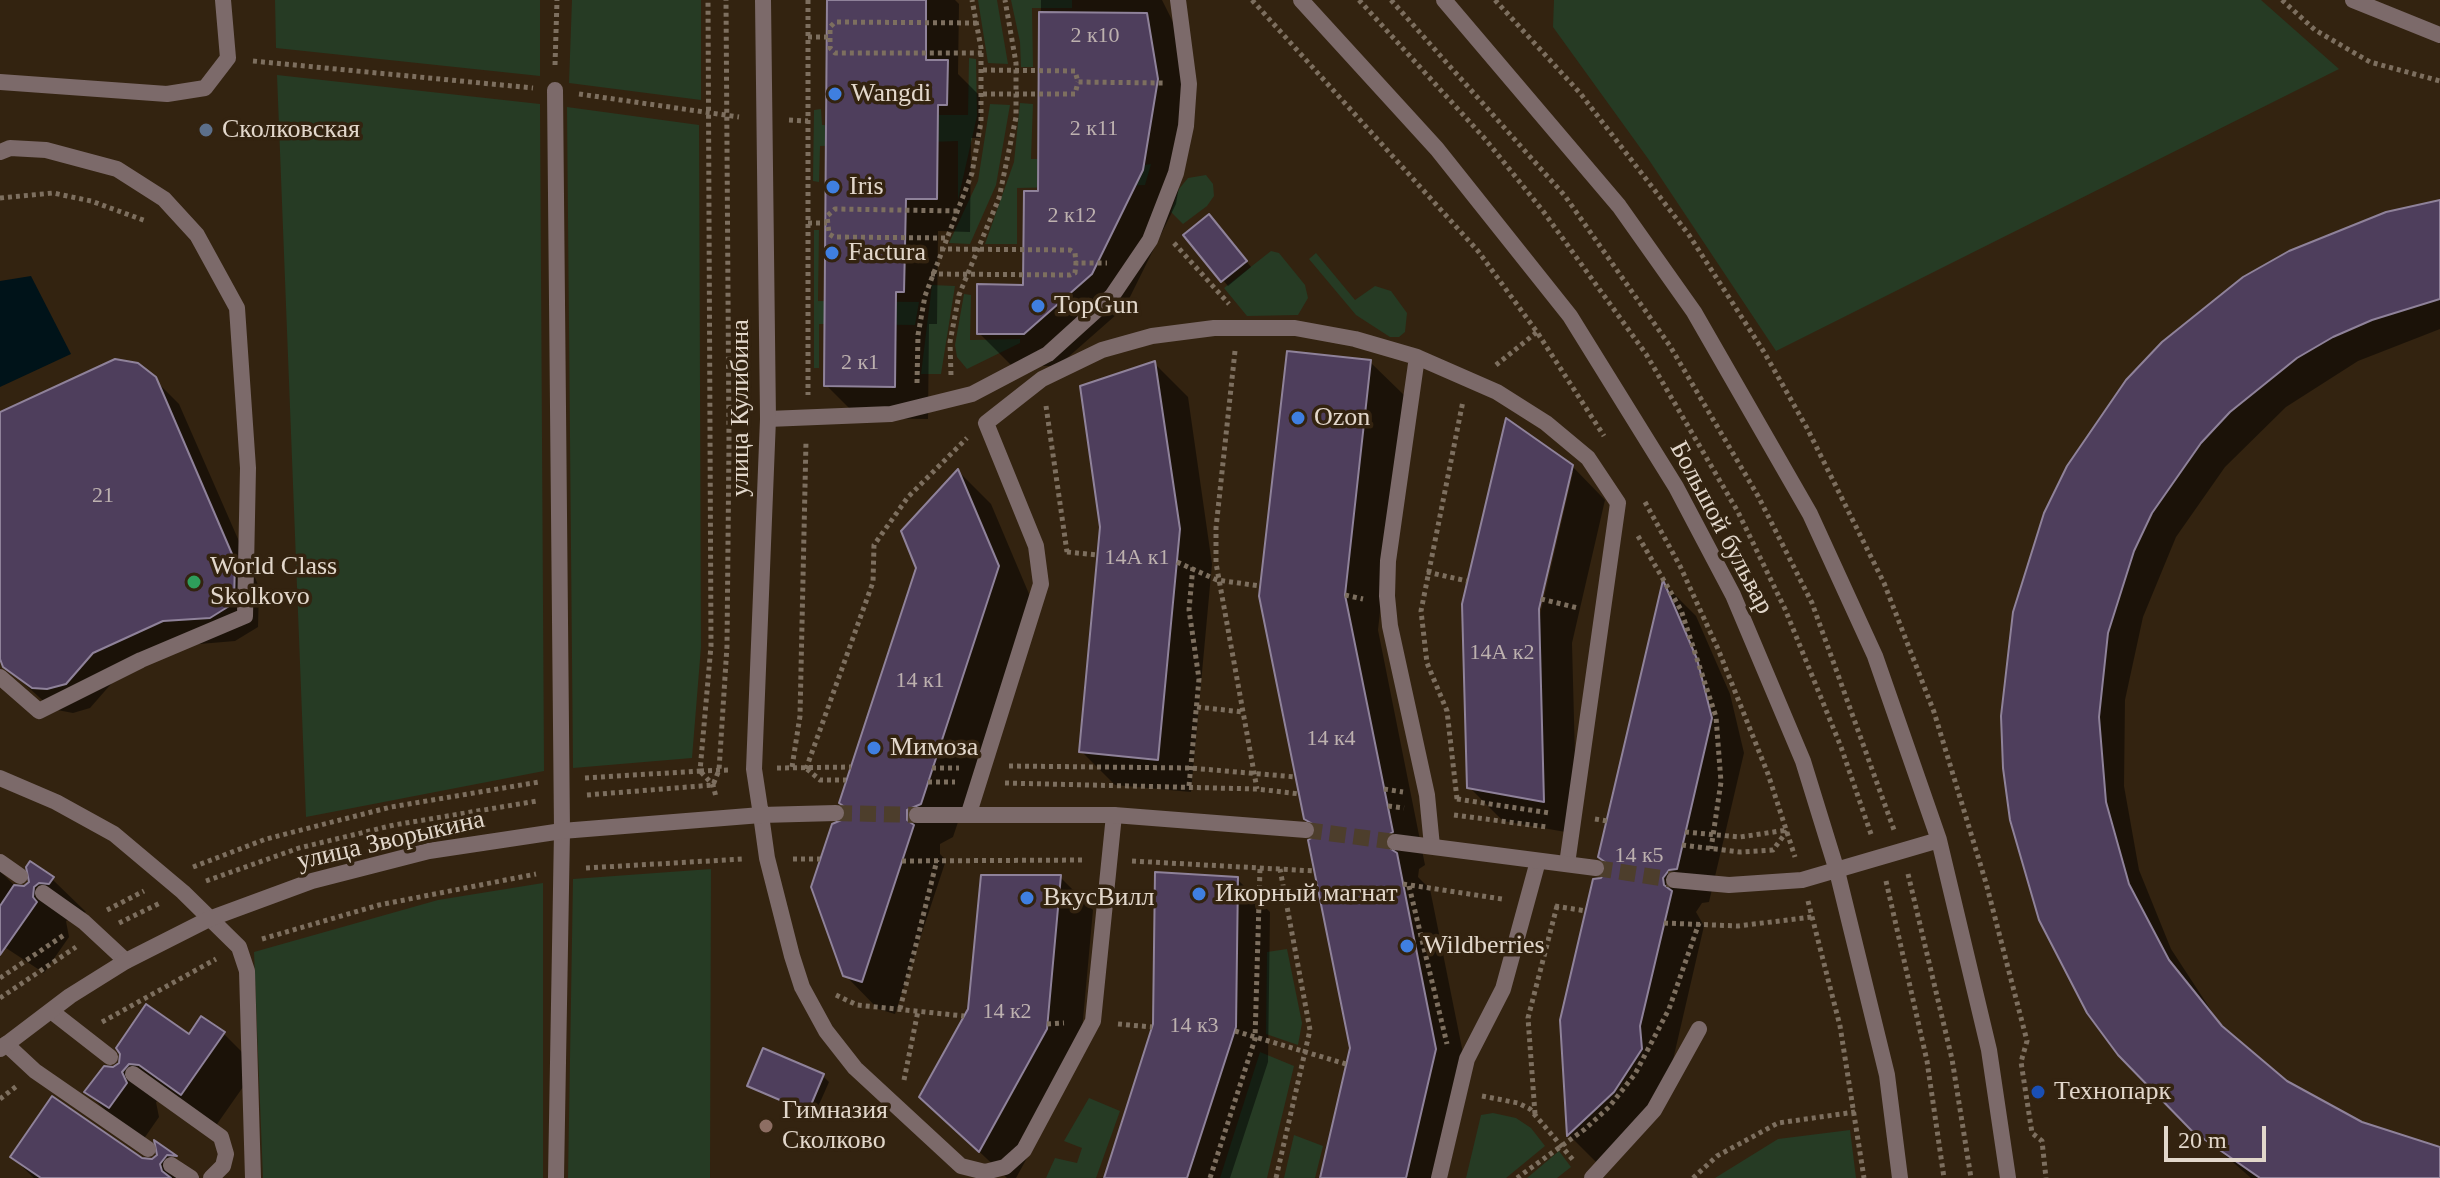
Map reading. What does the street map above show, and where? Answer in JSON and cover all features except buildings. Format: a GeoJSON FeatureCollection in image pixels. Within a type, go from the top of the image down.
{"type":"FeatureCollection","features":[{"type":"Feature","properties":{"kind":"street"},"geometry":{"type":"LineString","coordinates":[[0,82],[167,94],[205,88],[228,58],[223,0]]}},
{"type":"Feature","properties":{"kind":"street","name":"улица Кулибина"},"geometry":{"type":"LineString","coordinates":[[763,0],[768,419],[754,769],[767,858],[792,956],[811,1004],[843,1054],[961,1166],[972,1171],[1005,1167],[1024,1150],[1093,1021],[1114,815]]}},
{"type":"Feature","properties":{"kind":"street"},"geometry":{"type":"LineString","coordinates":[[768,419],[920,409],[956,399],[1003,381],[1048,354],[1112,296],[1136,263],[1158,224],[1176,173],[1186,126],[1189,84],[1178,0]]}},
{"type":"Feature","properties":{"kind":"street","name":"Большой бульвар"},"geometry":{"type":"LineString","coordinates":[[1301,0],[1437,149],[1570,316],[1676,487],[1733,595],[1797,747],[1837,871],[1887,1075],[1900,1178]]}},
{"type":"Feature","properties":{"kind":"street"},"geometry":{"type":"LineString","coordinates":[[1444,0],[1619,206],[1694,312],[1810,514],[1875,656],[1939,840],[1989,1050],[2008,1178]]}},
{"type":"Feature","properties":{"kind":"street"},"geometry":{"type":"LineString","coordinates":[[2353,0],[2440,35]]}},
{"type":"Feature","properties":{"kind":"street"},"geometry":{"type":"LineString","coordinates":[[555,90],[562,831],[556,1178]]}},
{"type":"Feature","properties":{"kind":"street"},"geometry":{"type":"LineString","coordinates":[[0,152],[10,148],[46,150],[117,169],[153,192],[197,235],[237,308],[248,468],[245,616],[141,660],[39,711],[0,677]]}},
{"type":"Feature","properties":{"kind":"street"},"geometry":{"type":"LineString","coordinates":[[969,813],[1038,600],[1041,573],[1036,546],[986,423],[1042,379],[1102,350],[1152,336],[1237,327],[1295,328],[1335,334],[1417,357],[1475,382],[1546,423],[1588,458],[1618,503],[1567,864]]}},
{"type":"Feature","properties":{"kind":"street"},"geometry":{"type":"LineString","coordinates":[[1417,357],[1388,561],[1387,596],[1390,626],[1428,803],[1432,846]]}},
{"type":"Feature","properties":{"kind":"street"},"geometry":{"type":"LineString","coordinates":[[0,778],[56,802],[114,834],[239,947],[247,971],[253,1178]]}},
{"type":"Feature","properties":{"kind":"street","name":"улица Зворыкина"},"geometry":{"type":"LineString","coordinates":[[3,1047],[126,961],[209,919],[312,881],[398,859],[562,831],[761,815],[836,813]]}},
{"type":"Feature","properties":{"kind":"street"},"geometry":{"type":"LineString","coordinates":[[917,815],[1114,815],[1306,830]]}},
{"type":"Feature","properties":{"kind":"street"},"geometry":{"type":"LineString","coordinates":[[1674,880],[1729,885],[1802,880],[1939,840]]}},
{"type":"Feature","properties":{"kind":"street"},"geometry":{"type":"LineString","coordinates":[[1395,842],[1596,868]]}},
{"type":"Feature","properties":{"kind":"street"},"geometry":{"type":"LineString","coordinates":[[1439,1178],[1469,1053],[1499,999],[1538,861]]}},
{"type":"Feature","properties":{"kind":"street"},"geometry":{"type":"LineString","coordinates":[[0,862],[20,876]]}},
{"type":"Feature","properties":{"kind":"street"},"geometry":{"type":"LineString","coordinates":[[43,893],[84,922],[126,961]]}},
{"type":"Feature","properties":{"kind":"street"},"geometry":{"type":"LineString","coordinates":[[51,1011],[110,1057]]}},
{"type":"Feature","properties":{"kind":"street"},"geometry":{"type":"LineString","coordinates":[[1592,1178],[1625,1146],[1654,1110],[1699,1029]]}},
{"type":"Feature","properties":{"kind":"street"},"geometry":{"type":"LineString","coordinates":[[3,1047],[148,1149]]}},
{"type":"Feature","properties":{"kind":"street"},"geometry":{"type":"LineString","coordinates":[[133,1074],[221,1137],[226,1154],[223,1166],[211,1178]]}},
{"type":"Feature","properties":{"kind":"street"},"geometry":{"type":"LineString","coordinates":[[171,1165],[191,1178]]}},
{"type":"Feature","properties":{"kind":"path"},"geometry":{"type":"LineString","coordinates":[[555,90],[557,0]]}},
{"type":"Feature","properties":{"kind":"path"},"geometry":{"type":"LineString","coordinates":[[708,0],[711,646],[700,771],[713,785],[716,796]]}},
{"type":"Feature","properties":{"kind":"path"},"geometry":{"type":"LineString","coordinates":[[719,770],[727,646],[726,0]]}},
{"type":"Feature","properties":{"kind":"path"},"geometry":{"type":"LineString","coordinates":[[792,767],[800,716],[807,418],[808,0]]}},
{"type":"Feature","properties":{"kind":"path"},"geometry":{"type":"LineString","coordinates":[[920,409],[918,335],[931,274],[959,211],[977,149],[983,70],[972,0]]}},
{"type":"Feature","properties":{"kind":"path"},"geometry":{"type":"LineString","coordinates":[[956,399],[950,342],[966,274],[999,198],[1009,159],[1017,94],[1017,70],[1005,0]]}},
{"type":"Feature","properties":{"kind":"path"},"geometry":{"type":"LineString","coordinates":[[1252,0],[1478,251],[1537,332],[1613,449]]}},
{"type":"Feature","properties":{"kind":"path"},"geometry":{"type":"LineString","coordinates":[[1391,0],[1565,196],[1670,346],[1758,496],[1812,603],[1902,852],[1952,1059],[1971,1178]]}},
{"type":"Feature","properties":{"kind":"path"},"geometry":{"type":"LineString","coordinates":[[2282,0],[2315,30],[2370,62],[2440,81]]}},
{"type":"Feature","properties":{"kind":"path"},"geometry":{"type":"LineString","coordinates":[[977,23],[835,22],[830,27],[830,48],[835,53],[982,53]]}},
{"type":"Feature","properties":{"kind":"path"},"geometry":{"type":"LineString","coordinates":[[808,37],[830,37]]}},
{"type":"Feature","properties":{"kind":"path"},"geometry":{"type":"LineString","coordinates":[[228,58],[555,90],[708,114],[808,121]]}},
{"type":"Feature","properties":{"kind":"path"},"geometry":{"type":"LineString","coordinates":[[983,70],[1075,71],[1078,82],[1075,94],[983,94]]}},
{"type":"Feature","properties":{"kind":"path"},"geometry":{"type":"LineString","coordinates":[[1078,82],[1189,84]]}},
{"type":"Feature","properties":{"kind":"path"},"geometry":{"type":"LineString","coordinates":[[0,198],[53,193],[91,201],[152,225]]}},
{"type":"Feature","properties":{"kind":"path"},"geometry":{"type":"LineString","coordinates":[[946,238],[834,237],[829,234],[827,223],[829,212],[835,209],[959,211]]}},
{"type":"Feature","properties":{"kind":"path"},"geometry":{"type":"LineString","coordinates":[[808,223],[827,223]]}},
{"type":"Feature","properties":{"kind":"path"},"geometry":{"type":"LineString","coordinates":[[1158,224],[1236,312],[1216,528],[1217,580],[1257,789]]}},
{"type":"Feature","properties":{"kind":"path"},"geometry":{"type":"LineString","coordinates":[[931,274],[1075,273],[1075,253],[1070,250],[940,249]]}},
{"type":"Feature","properties":{"kind":"path"},"geometry":{"type":"LineString","coordinates":[[1076,263],[1136,263]]}},
{"type":"Feature","properties":{"kind":"path"},"geometry":{"type":"LineString","coordinates":[[1457,799],[1447,711],[1429,669],[1422,628],[1427,572],[1463,399],[1475,382],[1537,332]]}},
{"type":"Feature","properties":{"kind":"path"},"geometry":{"type":"LineString","coordinates":[[1042,379],[1067,552]]}},
{"type":"Feature","properties":{"kind":"path"},"geometry":{"type":"LineString","coordinates":[[806,769],[873,582],[874,545],[908,497],[955,448],[986,423]]}},
{"type":"Feature","properties":{"kind":"path"},"geometry":{"type":"LineString","coordinates":[[1643,500],[1680,566],[1718,649],[1787,830],[1840,1026],[1864,1178]]}},
{"type":"Feature","properties":{"kind":"path"},"geometry":{"type":"LineString","coordinates":[[1618,503],[1681,610],[1707,685],[1721,763],[1721,798],[1711,849]]}},
{"type":"Feature","properties":{"kind":"path"},"geometry":{"type":"LineString","coordinates":[[1036,546],[1098,555]]}},
{"type":"Feature","properties":{"kind":"path"},"geometry":{"type":"LineString","coordinates":[[1177,562],[1193,566],[1217,580],[1260,586]]}},
{"type":"Feature","properties":{"kind":"path"},"geometry":{"type":"LineString","coordinates":[[1189,786],[1199,666],[1189,610],[1193,566]]}},
{"type":"Feature","properties":{"kind":"path"},"geometry":{"type":"LineString","coordinates":[[1427,572],[1467,581]]}},
{"type":"Feature","properties":{"kind":"path"},"geometry":{"type":"LineString","coordinates":[[1541,599],[1603,615]]}},
{"type":"Feature","properties":{"kind":"path"},"geometry":{"type":"LineString","coordinates":[[1196,707],[1243,712]]}},
{"type":"Feature","properties":{"kind":"path"},"geometry":{"type":"LineString","coordinates":[[1841,747],[1895,908],[1927,1061],[1944,1178]]}},
{"type":"Feature","properties":{"kind":"path"},"geometry":{"type":"LineString","coordinates":[[777,768],[851,767]]}},
{"type":"Feature","properties":{"kind":"path"},"geometry":{"type":"LineString","coordinates":[[932,768],[981,775],[1257,789],[1300,794]]}},
{"type":"Feature","properties":{"kind":"path"},"geometry":{"type":"LineString","coordinates":[[928,782],[981,775],[1190,768],[1255,770],[1296,777]]}},
{"type":"Feature","properties":{"kind":"path"},"geometry":{"type":"LineString","coordinates":[[806,769],[820,780],[846,780]]}},
{"type":"Feature","properties":{"kind":"path"},"geometry":{"type":"LineString","coordinates":[[0,978],[84,922],[167,879],[266,839],[391,807],[560,779],[732,770]]}},
{"type":"Feature","properties":{"kind":"path"},"geometry":{"type":"LineString","coordinates":[[1384,789],[1428,803],[1572,823],[1607,821]]}},
{"type":"Feature","properties":{"kind":"path"},"geometry":{"type":"LineString","coordinates":[[1388,806],[1457,799],[1572,823]]}},
{"type":"Feature","properties":{"kind":"path"},"geometry":{"type":"LineString","coordinates":[[1685,832],[1750,836],[1787,830]]}},
{"type":"Feature","properties":{"kind":"path"},"geometry":{"type":"LineString","coordinates":[[1682,845],[1740,852],[1773,850],[1787,830]]}},
{"type":"Feature","properties":{"kind":"path"},"geometry":{"type":"LineString","coordinates":[[725,846],[728,859]]}},
{"type":"Feature","properties":{"kind":"path"},"geometry":{"type":"LineString","coordinates":[[81,1036],[124,1007],[239,947],[379,905],[560,870],[728,859],[820,859]]}},
{"type":"Feature","properties":{"kind":"path"},"geometry":{"type":"LineString","coordinates":[[792,859],[795,872]]}},
{"type":"Feature","properties":{"kind":"path"},"geometry":{"type":"LineString","coordinates":[[900,1009],[937,860]]}},
{"type":"Feature","properties":{"kind":"path"},"geometry":{"type":"LineString","coordinates":[[1210,1178],[1255,1039],[1260,868]]}},
{"type":"Feature","properties":{"kind":"path"},"geometry":{"type":"LineString","coordinates":[[1276,1178],[1306,1055],[1309,1013],[1280,869]]}},
{"type":"Feature","properties":{"kind":"path"},"geometry":{"type":"LineString","coordinates":[[1448,1048],[1406,885],[1586,911]]}},
{"type":"Feature","properties":{"kind":"path"},"geometry":{"type":"LineString","coordinates":[[1535,1114],[1528,1018],[1557,906]]}},
{"type":"Feature","properties":{"kind":"path"},"geometry":{"type":"LineString","coordinates":[[1664,923],[1738,926],[1812,917]]}},
{"type":"Feature","properties":{"kind":"path"},"geometry":{"type":"LineString","coordinates":[[1517,1178],[1609,1107],[1635,1074],[1669,1009],[1699,923]]}},
{"type":"Feature","properties":{"kind":"path"},"geometry":{"type":"LineString","coordinates":[[831,989],[848,1003],[964,1016]]}},
{"type":"Feature","properties":{"kind":"path"},"geometry":{"type":"LineString","coordinates":[[899,1109],[918,1011]]}},
{"type":"Feature","properties":{"kind":"path"},"geometry":{"type":"LineString","coordinates":[[1235,1031],[1306,1055],[1346,1064]]}},
{"type":"Feature","properties":{"kind":"path"},"geometry":{"type":"LineString","coordinates":[[0,1099],[35,1071]]}},
{"type":"Feature","properties":{"kind":"path"},"geometry":{"type":"LineString","coordinates":[[1459,1092],[1518,1103],[1535,1114],[1578,1167]]}},
{"type":"Feature","properties":{"kind":"path"},"geometry":{"type":"LineString","coordinates":[[1693,1178],[1737,1143],[1778,1123],[1855,1112]]}},
{"type":"Feature","properties":{"kind":"green space"},"geometry":{"type":"Polygon","coordinates":[[[275,0],[540,0],[540,76],[276,48],[275,0]]]}},
{"type":"Feature","properties":{"kind":"green space"},"geometry":{"type":"Polygon","coordinates":[[[572,0],[701,0],[701,100],[569,83],[572,0]]]}},
{"type":"Feature","properties":{"kind":"green space"},"geometry":{"type":"Polygon","coordinates":[[[978,0],[997,0],[1008,64],[988,63],[978,0]]]}},
{"type":"Feature","properties":{"kind":"green space"},"geometry":{"type":"Polygon","coordinates":[[[1011,0],[1072,0],[1072,8],[1032,8],[1033,67],[1021,67],[1020,42],[1011,0]]]}},
{"type":"Feature","properties":{"kind":"green space"},"geometry":{"type":"Polygon","coordinates":[[[1554,0],[2261,0],[2339,69],[1776,351],[1649,160],[1553,27],[1554,0]]]}},
{"type":"Feature","properties":{"kind":"green space"},"geometry":{"type":"Polygon","coordinates":[[[969,58],[976,59],[977,116],[958,200],[958,141],[820,146],[819,182],[813,181],[814,110],[821,109],[822,125],[883,126],[926,115],[968,115],[969,58]]]}},
{"type":"Feature","properties":{"kind":"green space"},"geometry":{"type":"Polygon","coordinates":[[[277,75],[540,104],[544,771],[306,817],[277,75]]]}},
{"type":"Feature","properties":{"kind":"green space"},"geometry":{"type":"Polygon","coordinates":[[[1020,103],[1033,104],[1031,159],[1106,159],[1143,168],[1151,164],[1145,185],[1017,188],[1017,244],[985,244],[1014,162],[1020,103]]]}},
{"type":"Feature","properties":{"kind":"green space"},"geometry":{"type":"Polygon","coordinates":[[[990,104],[1010,105],[996,185],[970,244],[949,243],[978,181],[990,104]]]}},
{"type":"Feature","properties":{"kind":"green space"},"geometry":{"type":"Polygon","coordinates":[[[567,107],[699,125],[701,647],[692,758],[573,768],[567,107]]]}},
{"type":"Feature","properties":{"kind":"green space"},"geometry":{"type":"Polygon","coordinates":[[[1206,175],[1213,184],[1214,196],[1207,206],[1183,224],[1171,212],[1179,189],[1188,178],[1206,175]]]}},
{"type":"Feature","properties":{"kind":"green space"},"geometry":{"type":"Polygon","coordinates":[[[814,230],[819,230],[818,301],[919,302],[915,325],[819,324],[819,368],[814,368],[814,230]]]}},
{"type":"Feature","properties":{"kind":"green space"},"geometry":{"type":"Polygon","coordinates":[[[1271,251],[1279,253],[1305,285],[1308,298],[1298,315],[1247,316],[1224,288],[1271,251]]]}},
{"type":"Feature","properties":{"kind":"green space"},"geometry":{"type":"Polygon","coordinates":[[[1316,253],[1355,300],[1375,286],[1391,291],[1407,313],[1405,332],[1399,337],[1390,337],[1356,315],[1309,259],[1316,253]]]}},
{"type":"Feature","properties":{"kind":"green space"},"geometry":{"type":"Polygon","coordinates":[[[932,285],[955,286],[941,374],[921,374],[932,285]]]}},
{"type":"Feature","properties":{"kind":"green space"},"geometry":{"type":"Polygon","coordinates":[[[964,294],[971,295],[970,340],[1020,339],[1020,343],[967,369],[957,357],[955,345],[964,294]]]}},
{"type":"Feature","properties":{"kind":"green space"},"geometry":{"type":"Polygon","coordinates":[[[711,869],[710,1178],[568,1178],[573,879],[711,869]]]}},
{"type":"Feature","properties":{"kind":"green space"},"geometry":{"type":"Polygon","coordinates":[[[543,883],[543,1178],[263,1178],[254,952],[438,900],[543,883]]]}},
{"type":"Feature","properties":{"kind":"green space"},"geometry":{"type":"Polygon","coordinates":[[[1287,949],[1302,1023],[1298,1045],[1266,1034],[1267,952],[1287,949]]]}},
{"type":"Feature","properties":{"kind":"green space"},"geometry":{"type":"Polygon","coordinates":[[[1260,1052],[1294,1066],[1267,1178],[1220,1178],[1260,1052]]]}},
{"type":"Feature","properties":{"kind":"green space"},"geometry":{"type":"Polygon","coordinates":[[[1089,1098],[1120,1111],[1096,1178],[1046,1178],[1055,1158],[1077,1163],[1082,1148],[1064,1141],[1089,1098]]]}},
{"type":"Feature","properties":{"kind":"green space"},"geometry":{"type":"Polygon","coordinates":[[[1493,1113],[1516,1118],[1531,1128],[1545,1146],[1506,1178],[1466,1178],[1481,1115],[1493,1113]]]}},
{"type":"Feature","properties":{"kind":"green space"},"geometry":{"type":"Polygon","coordinates":[[[1850,1130],[1856,1178],[1715,1178],[1778,1139],[1850,1130]]]}},
{"type":"Feature","properties":{"kind":"green space"},"geometry":{"type":"Polygon","coordinates":[[[1294,1135],[1323,1146],[1315,1178],[1284,1178],[1294,1135]]]}},
{"type":"Feature","properties":{"kind":"green space"},"geometry":{"type":"Polygon","coordinates":[[[1559,1151],[1571,1167],[1557,1178],[1527,1178],[1559,1151]]]}},
{"type":"Feature","properties":{"kind":"shaded area"},"geometry":{"type":"Polygon","coordinates":[[[31,276],[71,354],[0,387],[0,281],[31,276]]]}},
{"type":"Feature","properties":{"kind":"tunnel"},"geometry":{"type":"LineString","coordinates":[[836,813],[917,815]]}},
{"type":"Feature","properties":{"kind":"tunnel"},"geometry":{"type":"LineString","coordinates":[[1306,830],[1395,842]]}},
{"type":"Feature","properties":{"kind":"tunnel"},"geometry":{"type":"LineString","coordinates":[[1596,868],[1674,880]]}},
{"type":"Feature","properties":{"kind":"place","name":"Wangdi"},"geometry":{"type":"Point","coordinates":[835,94]}},
{"type":"Feature","properties":{"kind":"place","name":"Сколковская"},"geometry":{"type":"Point","coordinates":[206,130]}},
{"type":"Feature","properties":{"kind":"place","name":"Iris"},"geometry":{"type":"Point","coordinates":[833,187]}},
{"type":"Feature","properties":{"kind":"place","name":"Factura"},"geometry":{"type":"Point","coordinates":[832,253]}},
{"type":"Feature","properties":{"kind":"place","name":"TopGun"},"geometry":{"type":"Point","coordinates":[1038,306]}},
{"type":"Feature","properties":{"kind":"place","name":"Ozon"},"geometry":{"type":"Point","coordinates":[1298,418]}},
{"type":"Feature","properties":{"kind":"place","name":"World Class Skolkovo"},"geometry":{"type":"Point","coordinates":[194,582]}},
{"type":"Feature","properties":{"kind":"place","name":"Мимоза"},"geometry":{"type":"Point","coordinates":[874,748]}},
{"type":"Feature","properties":{"kind":"place","name":"Икорный магнат"},"geometry":{"type":"Point","coordinates":[1199,894]}},
{"type":"Feature","properties":{"kind":"place","name":"ВкусВилл"},"geometry":{"type":"Point","coordinates":[1027,898]}},
{"type":"Feature","properties":{"kind":"place","name":"Wildberries"},"geometry":{"type":"Point","coordinates":[1407,946]}},
{"type":"Feature","properties":{"kind":"place","name":"Технопарк"},"geometry":{"type":"Point","coordinates":[2038,1092]}},
{"type":"Feature","properties":{"kind":"place","name":"Гимназия Сколково"},"geometry":{"type":"Point","coordinates":[766,1126]}}]}
